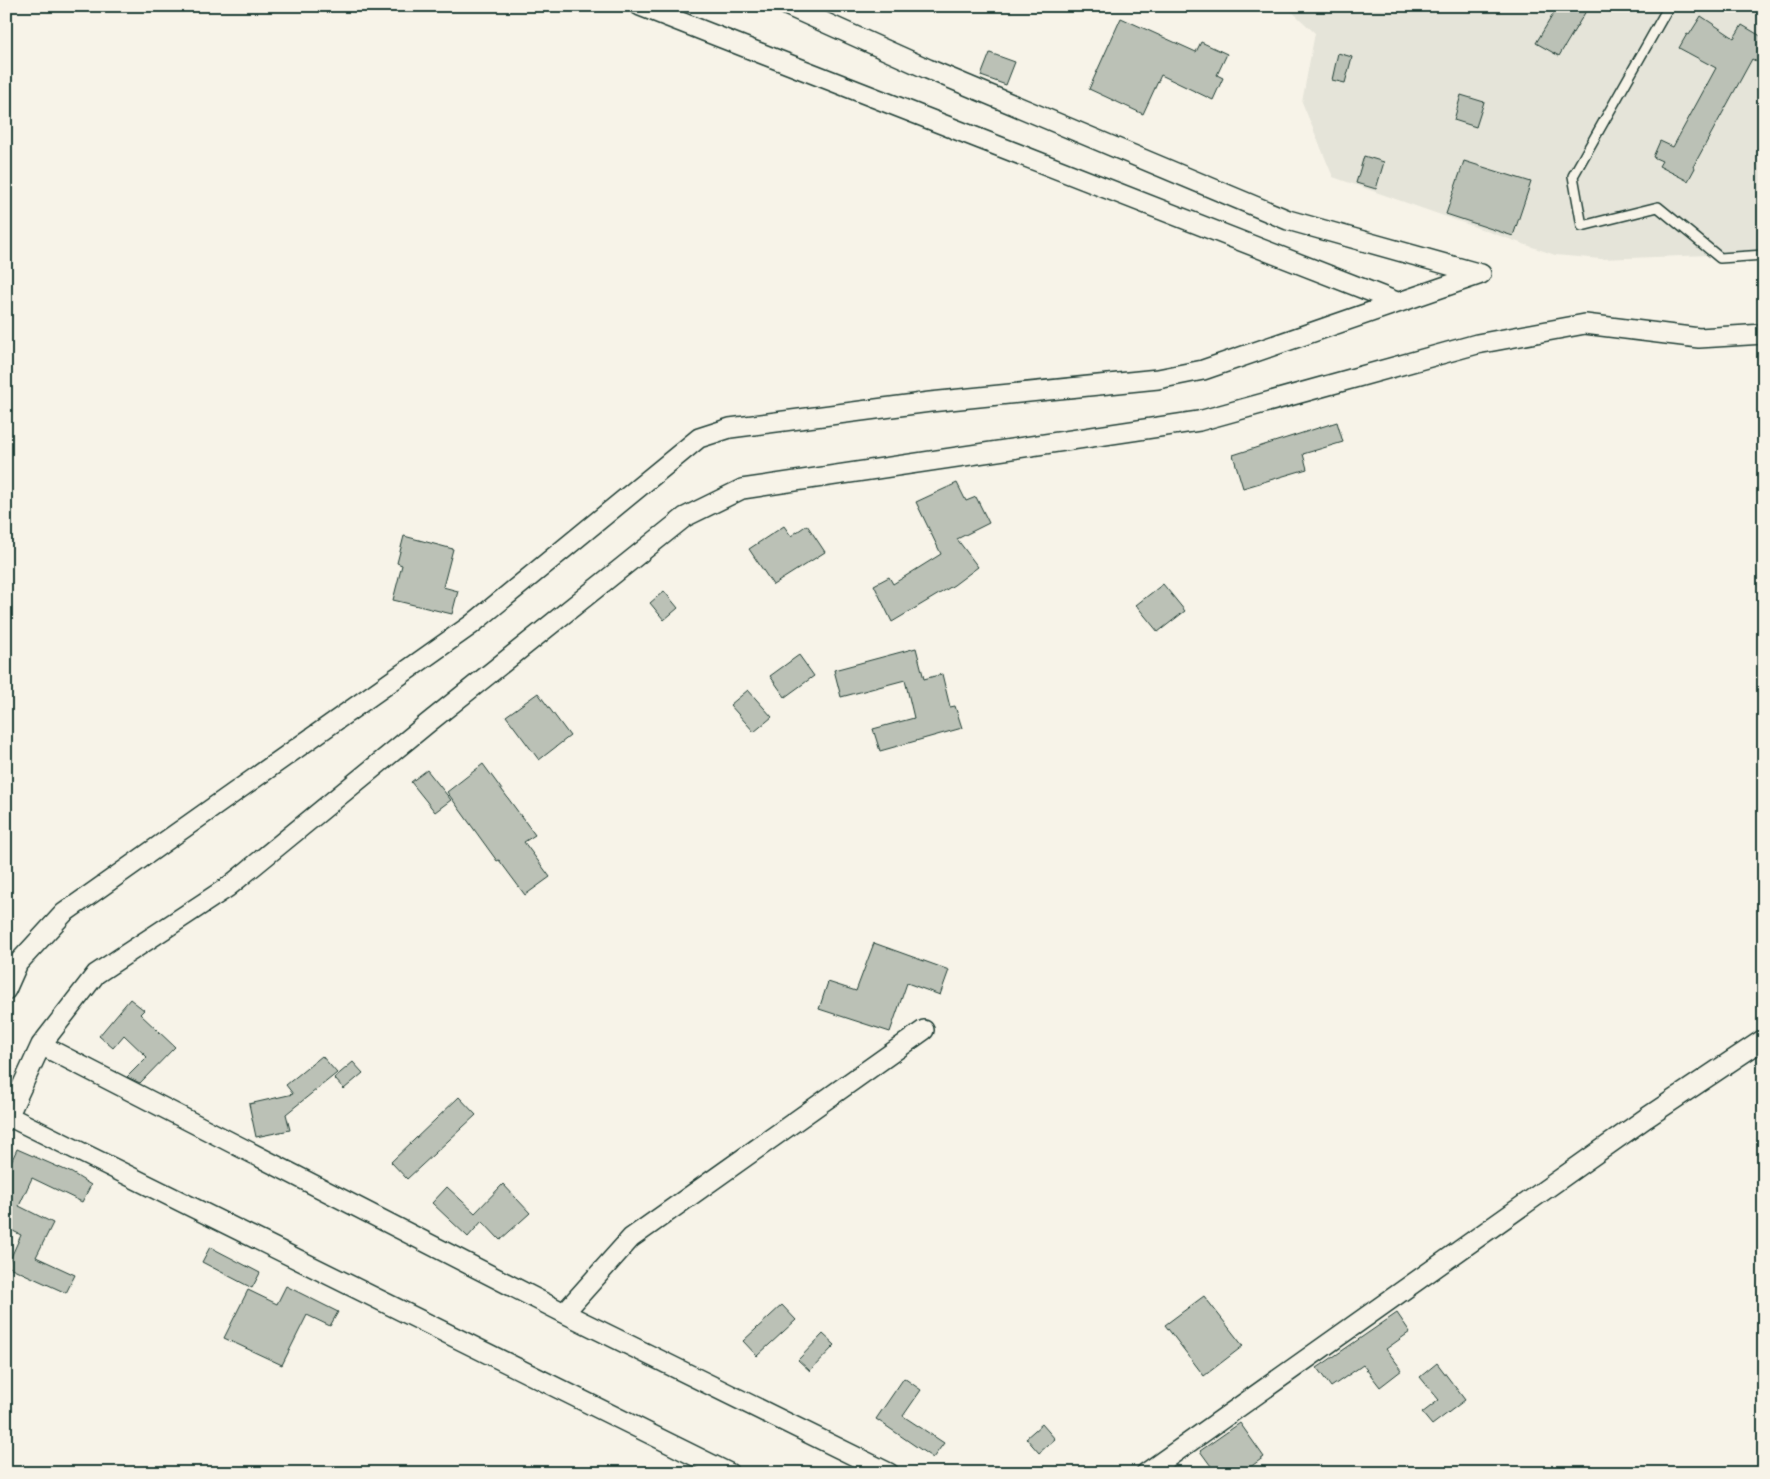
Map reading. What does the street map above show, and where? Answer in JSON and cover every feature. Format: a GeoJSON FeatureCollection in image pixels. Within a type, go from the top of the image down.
{"type":"FeatureCollection","features":[{"type":"Feature","properties":{"kind":"street"},"geometry":{"type":"LineString","coordinates":[[640,6],[1397,302]]}},
{"type":"Feature","properties":{"kind":"street"},"geometry":{"type":"LineString","coordinates":[[6,990],[18,963],[64,913],[471,625],[700,438],[730,428],[930,402],[1158,379],[1203,370],[1481,274],[1288,220],[937,73],[788,6]]}},
{"type":"Feature","properties":{"kind":"street"},"geometry":{"type":"LineString","coordinates":[[728,1473],[7,1117],[41,1045],[96,974],[228,887],[428,723],[685,517],[742,489],[1199,421],[1477,344],[1585,324],[1699,338],[1764,334]]}},
{"type":"Feature","properties":{"kind":"street"},"geometry":{"type":"LineString","coordinates":[[564,1313],[631,1238],[924,1030]]}},
{"type":"Feature","properties":{"kind":"street"},"geometry":{"type":"LineString","coordinates":[[1146,1473],[1646,1118],[1764,1039]]}},
{"type":"Feature","properties":{"kind":"street"},"geometry":{"type":"LineString","coordinates":[[41,1045],[564,1313],[890,1473]]}},
{"type":"Feature","properties":{"kind":"lane"},"geometry":{"type":"LineString","coordinates":[[1669,6],[1573,176],[1582,226],[1658,208],[1720,258],[1764,255]]}},
{"type":"Feature","properties":{"kind":"shaded area"},"geometry":{"type":"Polygon","coordinates":[[[1286,6],[1764,6],[1764,253],[1601,259],[1555,255],[1333,177],[1302,102],[1315,33],[1286,6]]]}},
{"type":"Feature","properties":{"kind":"building"},"geometry":{"type":"Polygon","coordinates":[[[1558,6],[1589,6],[1559,56],[1536,43],[1558,6]]]}},
{"type":"Feature","properties":{"kind":"building"},"geometry":{"type":"Polygon","coordinates":[[[1701,16],[1734,38],[1742,25],[1764,38],[1764,66],[1752,59],[1693,167],[1695,168],[1688,181],[1659,166],[1662,161],[1653,157],[1660,141],[1673,147],[1716,68],[1679,48],[1701,16]]]}},
{"type":"Feature","properties":{"kind":"building"},"geometry":{"type":"Polygon","coordinates":[[[1121,18],[1196,52],[1201,42],[1227,54],[1217,75],[1223,78],[1213,100],[1161,75],[1143,114],[1089,89],[1121,18]]]}},
{"type":"Feature","properties":{"kind":"building"},"geometry":{"type":"Polygon","coordinates":[[[990,53],[1015,62],[1006,85],[981,76],[990,53]]]}},
{"type":"Feature","properties":{"kind":"building"},"geometry":{"type":"Polygon","coordinates":[[[1338,53],[1352,57],[1345,83],[1332,80],[1338,53]]]}},
{"type":"Feature","properties":{"kind":"building"},"geometry":{"type":"Polygon","coordinates":[[[1461,95],[1484,102],[1476,127],[1454,120],[1461,95]]]}},
{"type":"Feature","properties":{"kind":"building"},"geometry":{"type":"Polygon","coordinates":[[[1364,156],[1384,162],[1376,189],[1356,183],[1364,156]]]}},
{"type":"Feature","properties":{"kind":"building"},"geometry":{"type":"Polygon","coordinates":[[[1464,161],[1531,182],[1513,236],[1446,214],[1464,161]]]}},
{"type":"Feature","properties":{"kind":"building"},"geometry":{"type":"Polygon","coordinates":[[[1337,422],[1343,442],[1303,454],[1307,469],[1243,488],[1233,455],[1337,422]]]}},
{"type":"Feature","properties":{"kind":"building"},"geometry":{"type":"Polygon","coordinates":[[[957,483],[966,501],[976,497],[989,523],[957,539],[978,567],[954,585],[892,622],[874,585],[889,577],[893,584],[941,554],[916,502],[957,483]]]}},
{"type":"Feature","properties":{"kind":"building"},"geometry":{"type":"Polygon","coordinates":[[[807,525],[825,552],[773,585],[749,549],[784,526],[791,536],[807,525]]]}},
{"type":"Feature","properties":{"kind":"building"},"geometry":{"type":"Polygon","coordinates":[[[404,536],[453,549],[443,587],[458,591],[452,614],[393,600],[402,565],[397,563],[404,536]]]}},
{"type":"Feature","properties":{"kind":"building"},"geometry":{"type":"Polygon","coordinates":[[[1163,584],[1185,611],[1158,632],[1136,605],[1163,584]]]}},
{"type":"Feature","properties":{"kind":"building"},"geometry":{"type":"Polygon","coordinates":[[[664,591],[678,608],[664,620],[650,603],[664,591]]]}},
{"type":"Feature","properties":{"kind":"building"},"geometry":{"type":"Polygon","coordinates":[[[916,648],[924,679],[942,674],[950,707],[955,706],[962,728],[880,751],[873,729],[914,718],[905,680],[841,697],[834,670],[916,648]]]}},
{"type":"Feature","properties":{"kind":"building"},"geometry":{"type":"Polygon","coordinates":[[[799,655],[814,676],[785,697],[770,676],[799,655]]]}},
{"type":"Feature","properties":{"kind":"building"},"geometry":{"type":"Polygon","coordinates":[[[748,690],[772,717],[754,732],[730,705],[748,690]]]}},
{"type":"Feature","properties":{"kind":"building"},"geometry":{"type":"Polygon","coordinates":[[[538,693],[570,736],[539,760],[506,716],[538,693]]]}},
{"type":"Feature","properties":{"kind":"building"},"geometry":{"type":"Polygon","coordinates":[[[483,764],[535,835],[524,842],[550,877],[525,895],[499,860],[497,861],[447,792],[483,764]]]}},
{"type":"Feature","properties":{"kind":"building"},"geometry":{"type":"Polygon","coordinates":[[[427,770],[451,800],[435,812],[411,782],[427,770]]]}},
{"type":"Feature","properties":{"kind":"building"},"geometry":{"type":"Polygon","coordinates":[[[874,943],[949,970],[940,995],[907,983],[890,1032],[819,1009],[828,982],[856,991],[874,943]]]}},
{"type":"Feature","properties":{"kind":"building"},"geometry":{"type":"Polygon","coordinates":[[[130,999],[144,1010],[140,1014],[175,1047],[140,1083],[127,1077],[147,1057],[124,1035],[113,1048],[99,1036],[130,999]]]}},
{"type":"Feature","properties":{"kind":"building"},"geometry":{"type":"Polygon","coordinates":[[[322,1056],[337,1073],[286,1114],[290,1130],[256,1137],[249,1104],[293,1094],[286,1085],[322,1056]]]}},
{"type":"Feature","properties":{"kind":"building"},"geometry":{"type":"Polygon","coordinates":[[[353,1062],[363,1073],[344,1089],[334,1078],[353,1062]]]}},
{"type":"Feature","properties":{"kind":"building"},"geometry":{"type":"Polygon","coordinates":[[[459,1097],[476,1115],[407,1179],[391,1162],[459,1097]]]}},
{"type":"Feature","properties":{"kind":"building"},"geometry":{"type":"Polygon","coordinates":[[[17,1149],[72,1173],[91,1185],[82,1202],[32,1178],[19,1206],[53,1223],[36,1257],[75,1275],[66,1293],[7,1266],[21,1235],[9,1229],[6,1235],[6,1173],[17,1149]]]}},
{"type":"Feature","properties":{"kind":"building"},"geometry":{"type":"Polygon","coordinates":[[[503,1184],[530,1213],[500,1240],[482,1221],[468,1237],[432,1203],[447,1187],[475,1213],[503,1184]]]}},
{"type":"Feature","properties":{"kind":"building"},"geometry":{"type":"Polygon","coordinates":[[[210,1247],[260,1273],[252,1288],[202,1262],[210,1247]]]}},
{"type":"Feature","properties":{"kind":"building"},"geometry":{"type":"Polygon","coordinates":[[[286,1286],[338,1312],[330,1326],[307,1315],[282,1365],[224,1338],[248,1290],[277,1304],[286,1286]]]}},
{"type":"Feature","properties":{"kind":"building"},"geometry":{"type":"Polygon","coordinates":[[[1204,1296],[1243,1346],[1204,1376],[1165,1325],[1204,1296]]]}},
{"type":"Feature","properties":{"kind":"building"},"geometry":{"type":"Polygon","coordinates":[[[782,1305],[796,1320],[757,1356],[743,1341],[782,1305]]]}},
{"type":"Feature","properties":{"kind":"building"},"geometry":{"type":"Polygon","coordinates":[[[1397,1313],[1410,1332],[1386,1349],[1402,1370],[1380,1387],[1363,1365],[1331,1387],[1317,1368],[1397,1313]]]}},
{"type":"Feature","properties":{"kind":"building"},"geometry":{"type":"Polygon","coordinates":[[[823,1334],[835,1345],[810,1371],[798,1360],[823,1334]]]}},
{"type":"Feature","properties":{"kind":"building"},"geometry":{"type":"Polygon","coordinates":[[[1437,1363],[1465,1400],[1432,1425],[1422,1413],[1439,1400],[1420,1377],[1437,1363]]]}},
{"type":"Feature","properties":{"kind":"building"},"geometry":{"type":"Polygon","coordinates":[[[904,1378],[921,1390],[903,1416],[944,1443],[933,1458],[876,1419],[904,1378]]]}},
{"type":"Feature","properties":{"kind":"building"},"geometry":{"type":"Polygon","coordinates":[[[1240,1423],[1264,1457],[1242,1473],[1216,1473],[1200,1451],[1240,1423]]]}},
{"type":"Feature","properties":{"kind":"building"},"geometry":{"type":"Polygon","coordinates":[[[1042,1424],[1055,1439],[1039,1453],[1026,1438],[1042,1424]]]}}]}
